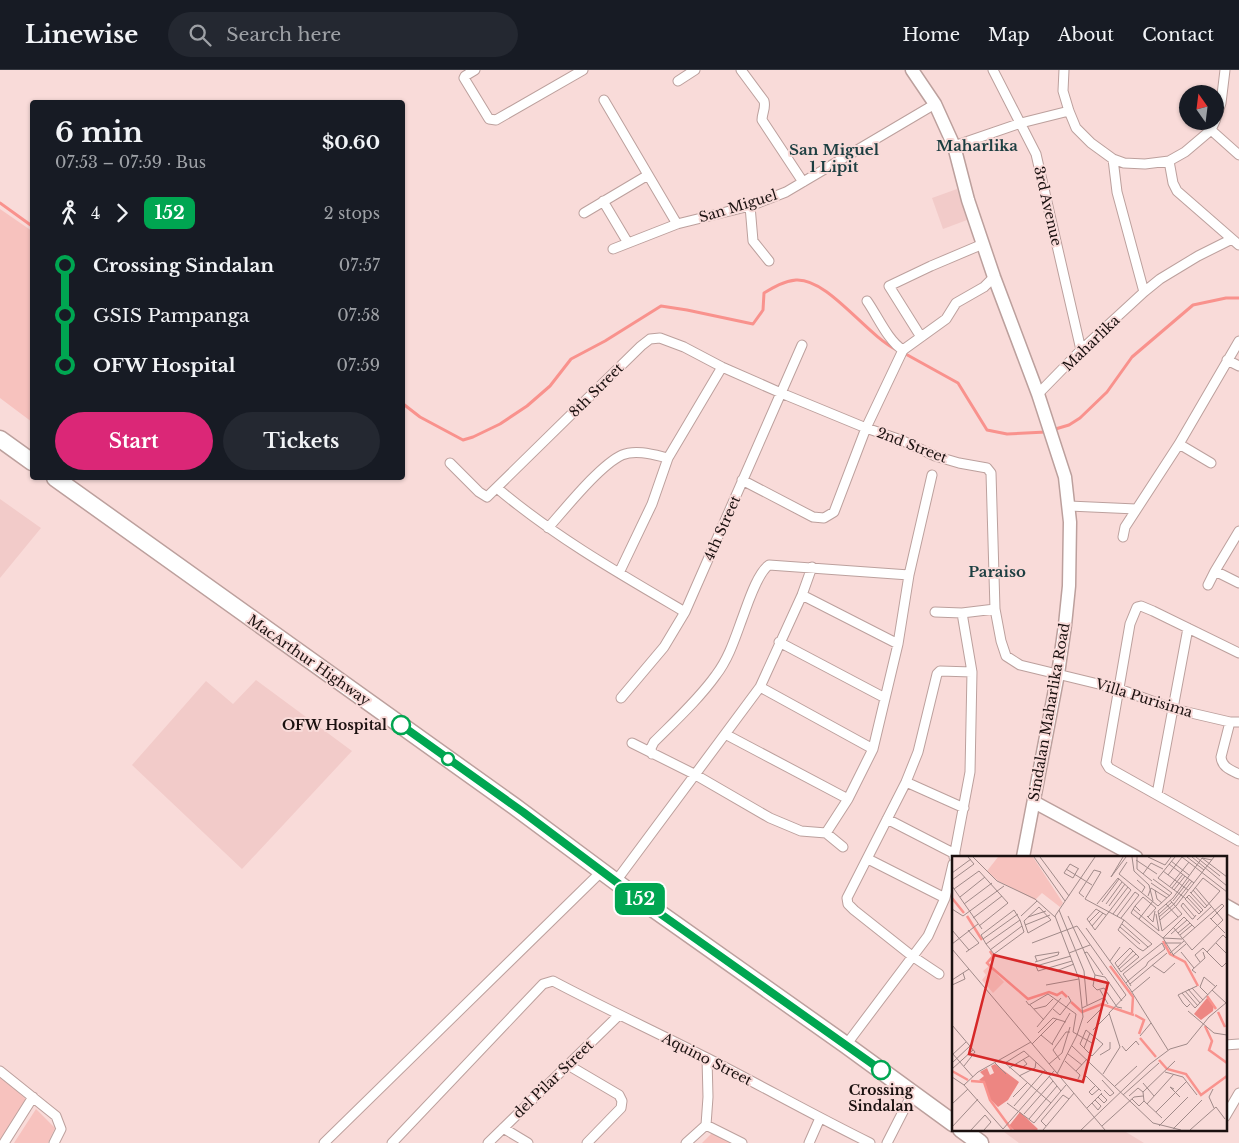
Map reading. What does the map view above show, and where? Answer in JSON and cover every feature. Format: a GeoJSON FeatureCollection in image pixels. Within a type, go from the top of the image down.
{"type":"FeatureCollection","features":[{"type":"Feature","properties":{"kind":"highway"},"geometry":{"type":"LineString","coordinates":[[0,439],[30,461]]}},
{"type":"Feature","properties":{"kind":"highway","name":"MacArthur Highway"},"geometry":{"type":"LineString","coordinates":[[58,480],[519,809],[602,871],[952,1122]]}},
{"type":"Feature","properties":{"kind":"highway"},"geometry":{"type":"LineString","coordinates":[[962,1130],[980,1143]]}},
{"type":"Feature","properties":{"kind":"main road","name":"Sindalan Maharlika Road"},"geometry":{"type":"LineString","coordinates":[[912,70],[934,104],[954,146],[994,277],[1047,419],[1065,477],[1068,506],[1069,586],[1058,674],[1023,856]]}},
{"type":"Feature","properties":{"kind":"main road"},"geometry":{"type":"LineString","coordinates":[[1034,802],[1134,856]]}},
{"type":"Feature","properties":{"kind":"main road"},"geometry":{"type":"LineString","coordinates":[[1226,906],[1239,912]]}},
{"type":"Feature","properties":{"kind":"street"},"geometry":{"type":"LineString","coordinates":[[475,70],[464,78],[489,119],[496,120],[583,70]]}},
{"type":"Feature","properties":{"kind":"street"},"geometry":{"type":"LineString","coordinates":[[678,81],[695,70]]}},
{"type":"Feature","properties":{"kind":"street"},"geometry":{"type":"LineString","coordinates":[[741,70],[764,101],[762,120],[803,182]]}},
{"type":"Feature","properties":{"kind":"street","name":"3rd Avenue"},"geometry":{"type":"LineString","coordinates":[[993,70],[1036,154],[1082,350]]}},
{"type":"Feature","properties":{"kind":"street"},"geometry":{"type":"LineString","coordinates":[[1064,70],[1063,91],[1076,128],[1091,143],[1113,159],[1124,164],[1169,161],[1185,152],[1208,130]]}},
{"type":"Feature","properties":{"kind":"street"},"geometry":{"type":"LineString","coordinates":[[1223,85],[1225,70]]}},
{"type":"Feature","properties":{"kind":"street"},"geometry":{"type":"LineString","coordinates":[[604,100],[677,224]]}},
{"type":"Feature","properties":{"kind":"street","name":"San Miguel"},"geometry":{"type":"LineString","coordinates":[[613,249],[677,224],[750,206],[786,192],[934,104]]}},
{"type":"Feature","properties":{"kind":"street"},"geometry":{"type":"LineString","coordinates":[[954,146],[1021,123],[1069,111]]}},
{"type":"Feature","properties":{"kind":"street"},"geometry":{"type":"LineString","coordinates":[[1219,130],[1239,154]]}},
{"type":"Feature","properties":{"kind":"street"},"geometry":{"type":"LineString","coordinates":[[1113,159],[1118,192],[1144,292]]}},
{"type":"Feature","properties":{"kind":"street"},"geometry":{"type":"LineString","coordinates":[[1169,161],[1173,183],[1177,191],[1235,242]]}},
{"type":"Feature","properties":{"kind":"street"},"geometry":{"type":"LineString","coordinates":[[584,213],[648,175]]}},
{"type":"Feature","properties":{"kind":"street"},"geometry":{"type":"LineString","coordinates":[[603,201],[628,243]]}},
{"type":"Feature","properties":{"kind":"street"},"geometry":{"type":"LineString","coordinates":[[750,206],[753,241],[769,261]]}},
{"type":"Feature","properties":{"kind":"street","name":"Maharlika"},"geometry":{"type":"LineString","coordinates":[[1038,394],[1144,292],[1176,269],[1235,242]]}},
{"type":"Feature","properties":{"kind":"street"},"geometry":{"type":"LineString","coordinates":[[921,337],[889,286],[983,244]]}},
{"type":"Feature","properties":{"kind":"street"},"geometry":{"type":"LineString","coordinates":[[742,480],[813,517],[824,518],[834,512],[866,428],[902,350],[946,319],[956,303],[984,287],[994,277]]}},
{"type":"Feature","properties":{"kind":"street"},"geometry":{"type":"LineString","coordinates":[[867,301],[892,340],[902,350]]}},
{"type":"Feature","properties":{"kind":"street","name":"8th Street"},"geometry":{"type":"LineString","coordinates":[[450,463],[479,492],[487,497],[650,339],[660,338],[684,347],[722,367]]}},
{"type":"Feature","properties":{"kind":"street"},"geometry":{"type":"LineString","coordinates":[[1124,537],[1125,527],[1179,444],[1239,342]]}},
{"type":"Feature","properties":{"kind":"street","name":"4th Street"},"geometry":{"type":"LineString","coordinates":[[621,698],[664,647],[685,612],[802,345]]}},
{"type":"Feature","properties":{"kind":"street"},"geometry":{"type":"LineString","coordinates":[[1228,360],[1239,366]]}},
{"type":"Feature","properties":{"kind":"street"},"geometry":{"type":"LineString","coordinates":[[619,573],[652,504],[668,458],[722,367]]}},
{"type":"Feature","properties":{"kind":"street","name":"2nd Street"},"geometry":{"type":"LineString","coordinates":[[722,367],[866,428],[901,440],[935,456],[987,468],[991,473],[995,609],[1006,656],[1020,665],[1058,674]]}},
{"type":"Feature","properties":{"kind":"street"},"geometry":{"type":"LineString","coordinates":[[1179,444],[1211,463]]}},
{"type":"Feature","properties":{"kind":"street"},"geometry":{"type":"LineString","coordinates":[[548,528],[596,476],[623,455],[648,454],[668,458]]}},
{"type":"Feature","properties":{"kind":"street"},"geometry":{"type":"LineString","coordinates":[[826,833],[848,799],[874,749],[898,644],[909,575],[932,475]]}},
{"type":"Feature","properties":{"kind":"street"},"geometry":{"type":"LineString","coordinates":[[497,488],[548,528],[685,612]]}},
{"type":"Feature","properties":{"kind":"street"},"geometry":{"type":"LineString","coordinates":[[1068,506],[1136,509]]}},
{"type":"Feature","properties":{"kind":"street"},"geometry":{"type":"LineString","coordinates":[[1208,585],[1239,531]]}},
{"type":"Feature","properties":{"kind":"street"},"geometry":{"type":"LineString","coordinates":[[652,754],[651,748],[654,742],[717,675],[730,652],[748,604],[765,568],[774,564],[909,575]]}},
{"type":"Feature","properties":{"kind":"street"},"geometry":{"type":"LineString","coordinates":[[616,881],[760,687],[802,595],[812,567]]}},
{"type":"Feature","properties":{"kind":"street"},"geometry":{"type":"LineString","coordinates":[[1215,571],[1239,583]]}},
{"type":"Feature","properties":{"kind":"street"},"geometry":{"type":"LineString","coordinates":[[802,595],[898,644]]}},
{"type":"Feature","properties":{"kind":"street"},"geometry":{"type":"LineString","coordinates":[[1239,653],[1152,610],[1141,606],[1137,607],[1130,624],[1106,763],[1107,766],[1239,841]]}},
{"type":"Feature","properties":{"kind":"street"},"geometry":{"type":"LineString","coordinates":[[935,612],[962,613],[995,609]]}},
{"type":"Feature","properties":{"kind":"street"},"geometry":{"type":"LineString","coordinates":[[887,819],[955,855],[970,772],[972,672],[962,613]]}},
{"type":"Feature","properties":{"kind":"street"},"geometry":{"type":"LineString","coordinates":[[1158,794],[1188,628]]}},
{"type":"Feature","properties":{"kind":"street"},"geometry":{"type":"LineString","coordinates":[[779,642],[885,698]]}},
{"type":"Feature","properties":{"kind":"street"},"geometry":{"type":"LineString","coordinates":[[939,974],[912,956],[854,910],[848,904],[847,898],[906,782],[918,752],[937,674],[940,671],[972,672]]}},
{"type":"Feature","properties":{"kind":"street","name":"Villa Purisima"},"geometry":{"type":"LineString","coordinates":[[1058,674],[1119,689],[1174,709],[1235,722]]}},
{"type":"Feature","properties":{"kind":"street"},"geometry":{"type":"LineString","coordinates":[[760,687],[874,749]]}},
{"type":"Feature","properties":{"kind":"street"},"geometry":{"type":"LineString","coordinates":[[1235,722],[1221,757],[1225,767],[1239,774]]}},
{"type":"Feature","properties":{"kind":"street"},"geometry":{"type":"LineString","coordinates":[[725,734],[848,799]]}},
{"type":"Feature","properties":{"kind":"street"},"geometry":{"type":"LineString","coordinates":[[632,743],[694,774],[770,818],[801,831],[826,833],[843,847]]}},
{"type":"Feature","properties":{"kind":"street"},"geometry":{"type":"LineString","coordinates":[[906,782],[964,808]]}},
{"type":"Feature","properties":{"kind":"street"},"geometry":{"type":"LineString","coordinates":[[868,859],[945,898]]}},
{"type":"Feature","properties":{"kind":"street"},"geometry":{"type":"LineString","coordinates":[[846,1045],[928,936],[945,898],[952,868]]}},
{"type":"Feature","properties":{"kind":"street"},"geometry":{"type":"LineString","coordinates":[[324,1143],[602,871]]}},
{"type":"Feature","properties":{"kind":"street","name":"Aquino Street"},"geometry":{"type":"LineString","coordinates":[[392,1143],[543,984],[553,981],[618,1016],[707,1058],[870,1143]]}},
{"type":"Feature","properties":{"kind":"street","name":"del Pilar Street"},"geometry":{"type":"LineString","coordinates":[[488,1143],[618,1016]]}},
{"type":"Feature","properties":{"kind":"street"},"geometry":{"type":"LineString","coordinates":[[1226,1044],[1239,1044]]}},
{"type":"Feature","properties":{"kind":"street"},"geometry":{"type":"LineString","coordinates":[[686,1143],[706,1125],[708,1097],[707,1058]]}},
{"type":"Feature","properties":{"kind":"street"},"geometry":{"type":"LineString","coordinates":[[568,1065],[619,1095],[622,1101],[621,1108],[587,1143]]}},
{"type":"Feature","properties":{"kind":"street"},"geometry":{"type":"LineString","coordinates":[[0,1070],[56,1116],[61,1129],[54,1143]]}},
{"type":"Feature","properties":{"kind":"street"},"geometry":{"type":"LineString","coordinates":[[1226,1115],[1239,1093]]}},
{"type":"Feature","properties":{"kind":"street"},"geometry":{"type":"LineString","coordinates":[[887,1143],[912,1094]]}},
{"type":"Feature","properties":{"kind":"street"},"geometry":{"type":"LineString","coordinates":[[4,1143],[34,1097]]}},
{"type":"Feature","properties":{"kind":"street"},"geometry":{"type":"LineString","coordinates":[[809,1143],[820,1118]]}},
{"type":"Feature","properties":{"kind":"street"},"geometry":{"type":"LineString","coordinates":[[706,1125],[742,1143]]}},
{"type":"Feature","properties":{"kind":"street"},"geometry":{"type":"LineString","coordinates":[[503,1128],[528,1143]]}},
{"type":"Feature","properties":{"kind":"shaded area"},"geometry":{"type":"Polygon","coordinates":[[[957,189],[967,220],[943,229],[932,198],[957,189]]]}},
{"type":"Feature","properties":{"kind":"shaded area"},"geometry":{"type":"Polygon","coordinates":[[[0,209],[30,230],[30,420],[0,398],[0,209]]]}},
{"type":"Feature","properties":{"kind":"shaded area"},"geometry":{"type":"Polygon","coordinates":[[[0,499],[41,528],[0,578],[0,499]]]}},
{"type":"Feature","properties":{"kind":"shaded area","name":"OFW Hospital"},"geometry":{"type":"Polygon","coordinates":[[[256,680],[352,751],[242,869],[132,765],[206,681],[233,704],[256,680]]]}},
{"type":"Feature","properties":{"kind":"shaded area"},"geometry":{"type":"Polygon","coordinates":[[[0,1076],[29,1102],[0,1143],[0,1076]]]}},
{"type":"Feature","properties":{"kind":"shaded area"},"geometry":{"type":"Polygon","coordinates":[[[36,1109],[55,1128],[48,1143],[14,1143],[36,1109]]]}},
{"type":"Feature","properties":{"kind":"shaded area"},"geometry":{"type":"Polygon","coordinates":[[[1001,1130],[1127,1130],[1126,1132],[1144,1143],[1019,1143],[1001,1130]]]}},
{"type":"Feature","properties":{"kind":"shaded area"},"geometry":{"type":"Polygon","coordinates":[[[712,1133],[734,1143],[702,1143],[712,1133]]]}},
{"type":"Feature","properties":{"kind":"waterway"},"geometry":{"type":"LineString","coordinates":[[0,203],[30,225]]}},
{"type":"Feature","properties":{"kind":"waterway"},"geometry":{"type":"LineString","coordinates":[[405,405],[420,417],[463,440],[473,437],[500,424],[527,406],[550,386],[571,359],[605,341],[661,306],[753,324],[763,310],[764,293],[783,283],[796,280],[808,282],[834,297],[885,343],[897,350]]}},
{"type":"Feature","properties":{"kind":"waterway"},"geometry":{"type":"LineString","coordinates":[[1052,430],[1069,425],[1080,418],[1107,392],[1132,357],[1193,305],[1226,298],[1239,298]]}},
{"type":"Feature","properties":{"kind":"waterway"},"geometry":{"type":"LineString","coordinates":[[902,352],[958,383],[987,430],[1007,434],[1046,432]]}},
{"type":"Feature","properties":{"kind":"bus line","name":"152"},"geometry":{"type":"LineString","coordinates":[[401,725],[523,812],[631,893],[881,1070]]}},
{"type":"Feature","properties":{"kind":"place","name":"OFW Hospital"},"geometry":{"type":"Point","coordinates":[401,725]}},
{"type":"Feature","properties":{"kind":"place","name":"Crossing Sindalan"},"geometry":{"type":"Point","coordinates":[881,1070]}},
{"type":"Feature","properties":{"kind":"district","name":"Maharlika"},"geometry":{"type":"Point","coordinates":[977,146]}},
{"type":"Feature","properties":{"kind":"district","name":"San Miguel 1 Lipit"},"geometry":{"type":"Point","coordinates":[834,158]}},
{"type":"Feature","properties":{"kind":"district","name":"Paraiso"},"geometry":{"type":"Point","coordinates":[997,572]}}]}
